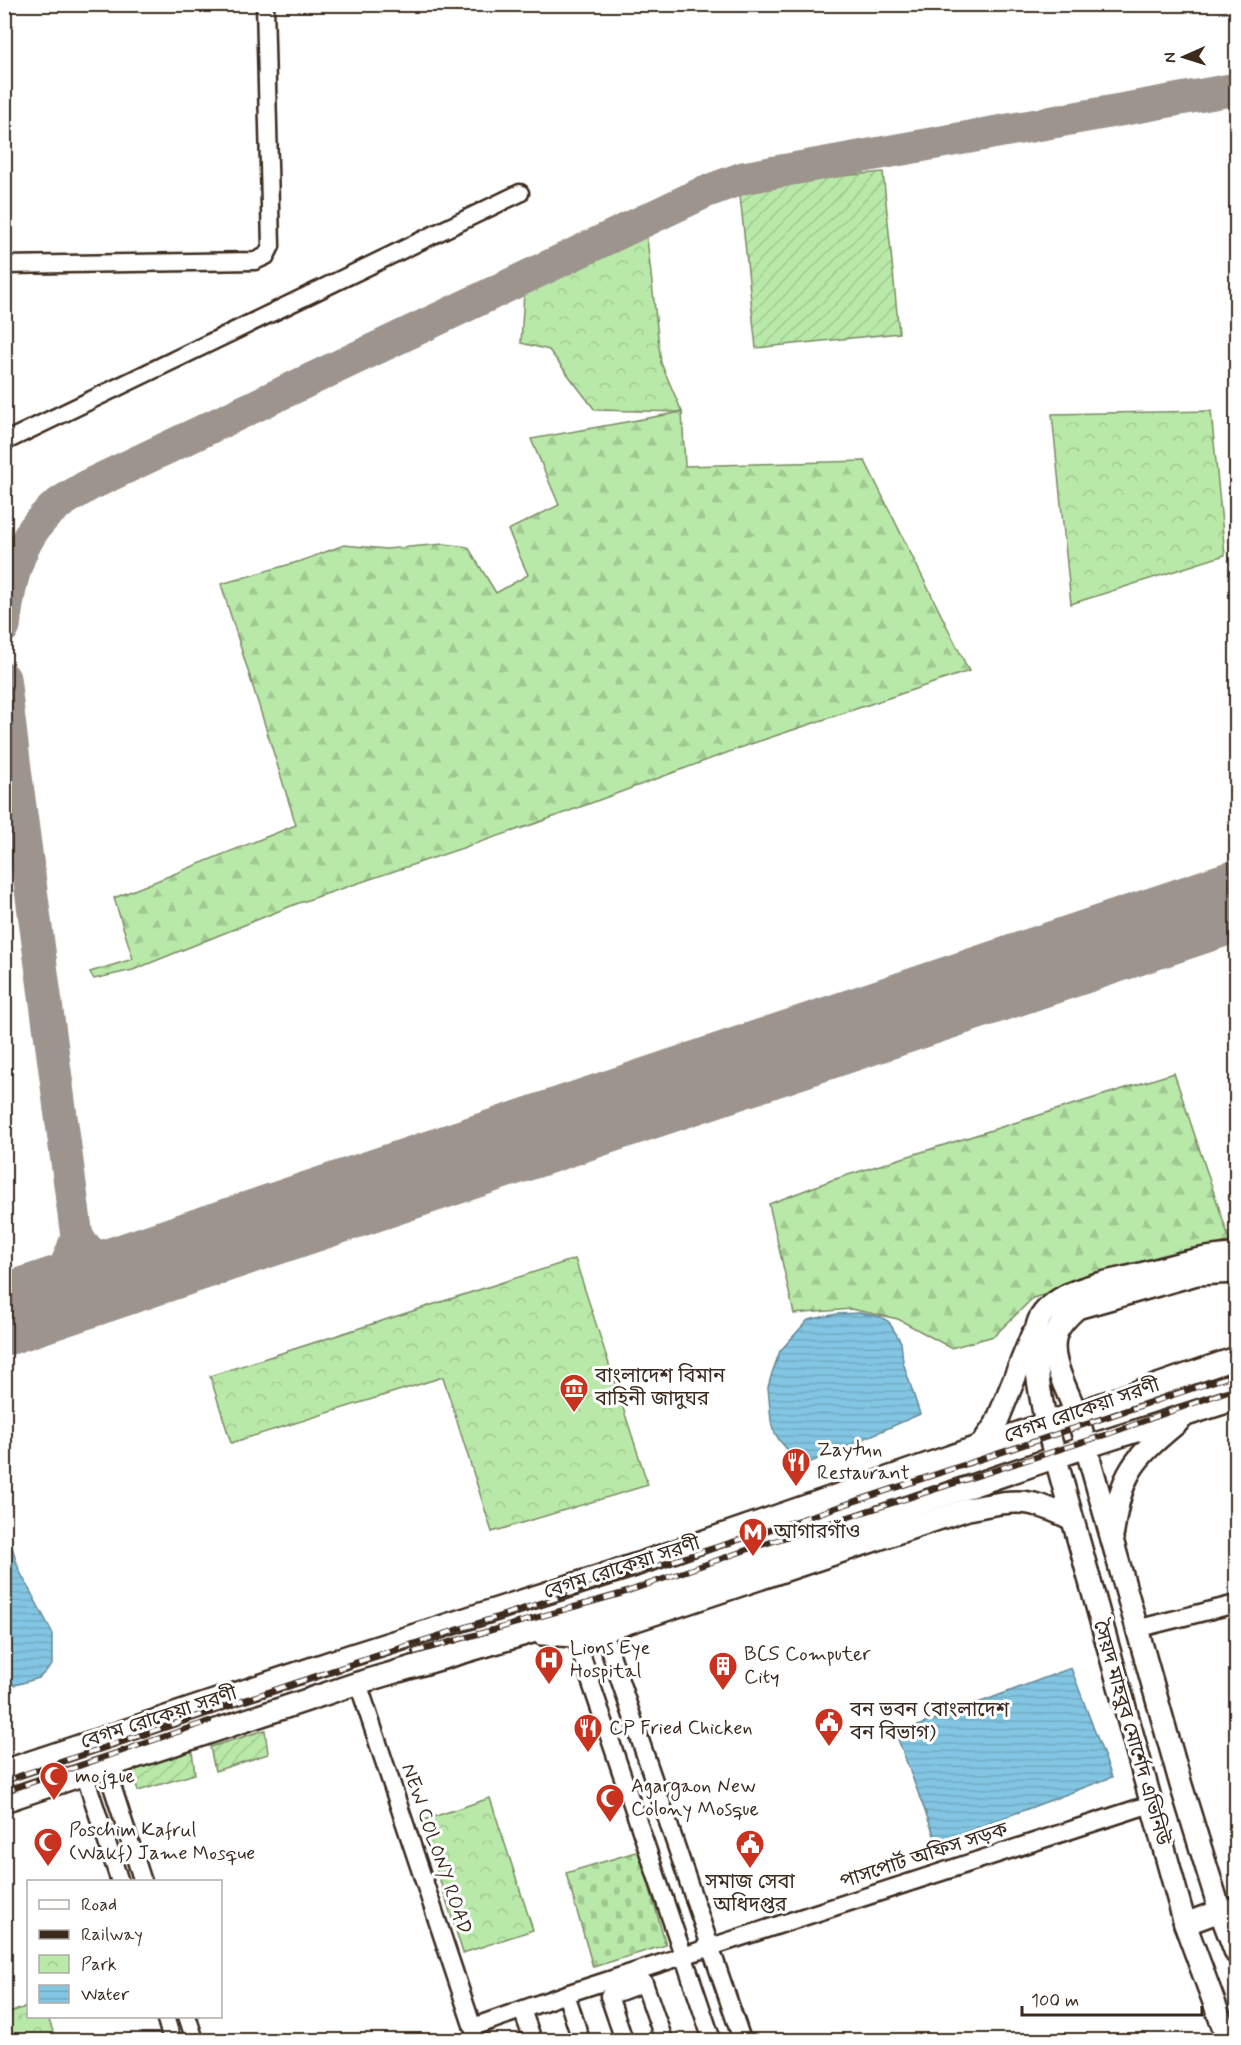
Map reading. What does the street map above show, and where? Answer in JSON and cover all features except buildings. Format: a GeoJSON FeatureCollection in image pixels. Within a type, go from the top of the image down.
{"type":"FeatureCollection","features":[{"type":"Feature","properties":{"kind":"main road"},"geometry":{"type":"LineString","coordinates":[[979,1448],[996,1424],[1038,1322],[1043,1314],[1059,1300],[1088,1287],[1200,1258],[1236,1255]]}},
{"type":"Feature","properties":{"kind":"main road","name":"সৈয়দ মাহবুব মোর্শেদ এভিনিউ"},"geometry":{"type":"LineString","coordinates":[[1236,1272],[1197,1274],[1088,1304],[1070,1314],[1056,1334],[1055,1352],[1057,1364],[1086,1447],[1181,1785],[1228,1908],[1236,1953]]}},
{"type":"Feature","properties":{"kind":"main road","name":"সৈয়দ মাহবুব মোর্শেদ এভিনিউ"},"geometry":{"type":"LineString","coordinates":[[1038,1322],[1036,1360],[1039,1391],[1055,1459],[1185,1924],[1228,2040]]}},
{"type":"Feature","properties":{"kind":"main road","name":"বেগম রোকেয়া সরণী"},"geometry":{"type":"LineString","coordinates":[[4,1770],[349,1656],[635,1565],[1236,1358]]}},
{"type":"Feature","properties":{"kind":"main road","name":"বেগম রোকেয়া সরণী"},"geometry":{"type":"LineString","coordinates":[[4,1802],[84,1773],[358,1683],[531,1632],[573,1628],[600,1622],[778,1550],[1236,1399]]}},
{"type":"Feature","properties":{"kind":"main road"},"geometry":{"type":"LineString","coordinates":[[1112,1542],[1119,1496],[1128,1473],[1142,1455],[1186,1416]]}},
{"type":"Feature","properties":{"kind":"main road"},"geometry":{"type":"LineString","coordinates":[[600,1622],[968,1509],[1018,1500],[1049,1507],[1072,1519]]}},
{"type":"Feature","properties":{"kind":"main road"},"geometry":{"type":"LineString","coordinates":[[349,1656],[358,1683]]}},
{"type":"Feature","properties":{"kind":"main road"},"geometry":{"type":"LineString","coordinates":[[97,1738],[106,1767]]}},
{"type":"Feature","properties":{"kind":"main road"},"geometry":{"type":"LineString","coordinates":[[76,1745],[84,1773]]}},
{"type":"Feature","properties":{"kind":"main road"},"geometry":{"type":"LineString","coordinates":[[1185,1924],[1228,1908]]}},
{"type":"Feature","properties":{"kind":"street"},"geometry":{"type":"LineString","coordinates":[[4,265],[255,261],[266,256],[271,246],[265,4]]}},
{"type":"Feature","properties":{"kind":"street"},"geometry":{"type":"LineString","coordinates":[[4,442],[520,193]]}},
{"type":"Feature","properties":{"kind":"street"},"geometry":{"type":"LineString","coordinates":[[1136,1629],[1236,1604]]}},
{"type":"Feature","properties":{"kind":"street"},"geometry":{"type":"LineString","coordinates":[[600,1622],[742,2040]]}},
{"type":"Feature","properties":{"kind":"street"},"geometry":{"type":"LineString","coordinates":[[573,1628],[712,2040]]}},
{"type":"Feature","properties":{"kind":"street","name":"NEW COLONY ROAD"},"geometry":{"type":"LineString","coordinates":[[358,1683],[475,2034],[522,2010],[684,1956]]}},
{"type":"Feature","properties":{"kind":"street"},"geometry":{"type":"LineString","coordinates":[[106,1767],[143,1880]]}},
{"type":"Feature","properties":{"kind":"street"},"geometry":{"type":"LineString","coordinates":[[84,1773],[120,1880]]}},
{"type":"Feature","properties":{"kind":"street","name":"পাসপোর্ট অফিস সড়ক"},"geometry":{"type":"LineString","coordinates":[[684,1956],[1150,1804]]}},
{"type":"Feature","properties":{"kind":"street"},"geometry":{"type":"LineString","coordinates":[[624,2040],[609,1996],[644,1983],[664,2040]]}},
{"type":"Feature","properties":{"kind":"street"},"geometry":{"type":"LineString","coordinates":[[566,1994],[581,2040]]}},
{"type":"Feature","properties":{"kind":"street"},"geometry":{"type":"LineString","coordinates":[[522,2010],[533,2040]]}},
{"type":"Feature","properties":{"kind":"street"},"geometry":{"type":"LineString","coordinates":[[166,2018],[172,2040]]}},
{"type":"Feature","properties":{"kind":"street"},"geometry":{"type":"LineString","coordinates":[[188,2018],[195,2040]]}},
{"type":"Feature","properties":{"kind":"green space"},"geometry":{"type":"Polygon","coordinates":[[[883,172],[899,333],[756,348],[739,186],[883,172]]]}},
{"type":"Feature","properties":{"kind":"green space"},"geometry":{"type":"Polygon","coordinates":[[[646,230],[661,363],[682,412],[595,410],[549,350],[521,343],[524,291],[646,230]]]}},
{"type":"Feature","properties":{"kind":"green space"},"geometry":{"type":"Polygon","coordinates":[[[1211,411],[1225,555],[1071,604],[1052,414],[1211,411]]]}},
{"type":"Feature","properties":{"kind":"green space"},"geometry":{"type":"Polygon","coordinates":[[[682,412],[685,466],[865,461],[969,671],[748,745],[537,823],[296,904],[133,970],[94,979],[90,972],[133,959],[114,898],[296,825],[221,584],[301,561],[344,545],[386,549],[444,544],[468,547],[496,593],[528,575],[508,530],[559,505],[531,439],[682,412]]]}},
{"type":"Feature","properties":{"kind":"green space"},"geometry":{"type":"Polygon","coordinates":[[[1174,1073],[1230,1241],[1033,1298],[994,1336],[951,1348],[898,1319],[851,1309],[794,1314],[769,1204],[832,1180],[1174,1073]]]}},
{"type":"Feature","properties":{"kind":"green space"},"geometry":{"type":"Polygon","coordinates":[[[575,1259],[648,1485],[492,1532],[443,1377],[231,1443],[210,1376],[575,1259]]]}},
{"type":"Feature","properties":{"kind":"green space"},"geometry":{"type":"Polygon","coordinates":[[[265,1730],[268,1754],[215,1771],[210,1747],[265,1730]]]}},
{"type":"Feature","properties":{"kind":"green space"},"geometry":{"type":"Polygon","coordinates":[[[192,1751],[195,1774],[138,1791],[132,1771],[192,1751]]]}},
{"type":"Feature","properties":{"kind":"green space"},"geometry":{"type":"Polygon","coordinates":[[[490,1798],[533,1930],[463,1953],[421,1821],[490,1798]]]}},
{"type":"Feature","properties":{"kind":"green space"},"geometry":{"type":"Polygon","coordinates":[[[639,1851],[666,1945],[593,1967],[566,1873],[639,1851]]]}},
{"type":"Feature","properties":{"kind":"green space"},"geometry":{"type":"Polygon","coordinates":[[[27,2006],[27,2018],[48,2018],[56,2040],[5,2040],[5,2014],[27,2006]]]}},
{"type":"Feature","properties":{"kind":"water"},"geometry":{"type":"Polygon","coordinates":[[[860,1313],[881,1317],[889,1322],[901,1342],[903,1362],[920,1414],[809,1463],[794,1457],[779,1440],[773,1429],[768,1387],[772,1373],[780,1351],[808,1320],[837,1314],[860,1313]]]}},
{"type":"Feature","properties":{"kind":"water"},"geometry":{"type":"Polygon","coordinates":[[[5,1523],[19,1570],[52,1632],[52,1665],[39,1678],[5,1688],[5,1523]]]}},
{"type":"Feature","properties":{"kind":"water"},"geometry":{"type":"Polygon","coordinates":[[[1071,1668],[1112,1777],[937,1843],[896,1734],[1071,1668]]]}},
{"type":"Feature","properties":{"kind":"taxiway"},"geometry":{"type":"LineString","coordinates":[[4,627],[12,579],[30,535],[51,510],[89,485],[705,192],[743,178],[1236,89]]}},
{"type":"Feature","properties":{"kind":"taxiway"},"geometry":{"type":"LineString","coordinates":[[4,678],[77,1237],[101,1261],[124,1271],[133,1272]]}},
{"type":"Feature","properties":{"kind":"taxiway"},"geometry":{"type":"LineString","coordinates":[[38,1304],[62,1274],[77,1237]]}},
{"type":"Feature","properties":{"kind":"runway"},"geometry":{"type":"LineString","coordinates":[[4,1315],[1236,901]]}},
{"type":"Feature","properties":{"kind":"railway"},"geometry":{"type":"LineString","coordinates":[[4,1781],[381,1654],[748,1537],[1236,1374]]}},
{"type":"Feature","properties":{"kind":"railway"},"geometry":{"type":"LineString","coordinates":[[414,1652],[620,1594],[752,1548],[1108,1434],[1236,1388]]}},
{"type":"Feature","properties":{"kind":"railway"},"geometry":{"type":"LineString","coordinates":[[4,1792],[209,1721]]}},
{"type":"Feature","properties":{"kind":"place","name":"বাংলাদেশ বিমান বাহিনী জাদুঘর"},"geometry":{"type":"Point","coordinates":[574,1414]}},
{"type":"Feature","properties":{"kind":"place","name":"Zaytun Restaurant"},"geometry":{"type":"Point","coordinates":[796,1488]}},
{"type":"Feature","properties":{"kind":"place","name":"আগারগাঁও"},"geometry":{"type":"Point","coordinates":[753,1558]}},
{"type":"Feature","properties":{"kind":"place","name":"Lions Eye Hospital"},"geometry":{"type":"Point","coordinates":[549,1686]}},
{"type":"Feature","properties":{"kind":"place","name":"BCS Computer City"},"geometry":{"type":"Point","coordinates":[723,1692]}},
{"type":"Feature","properties":{"kind":"place","name":"বন ভবন (বাংলাদেশ বন বিভাগ)"},"geometry":{"type":"Point","coordinates":[829,1748]}},
{"type":"Feature","properties":{"kind":"place","name":"CP Fried Chicken"},"geometry":{"type":"Point","coordinates":[588,1754]}},
{"type":"Feature","properties":{"kind":"place","name":"mojque"},"geometry":{"type":"Point","coordinates":[54,1802]}},
{"type":"Feature","properties":{"kind":"place","name":"Agargaon New Colony Mosque"},"geometry":{"type":"Point","coordinates":[610,1824]}},
{"type":"Feature","properties":{"kind":"place","name":"Poschim Kafrul (Wakf) Jame Mosque"},"geometry":{"type":"Point","coordinates":[48,1868]}},
{"type":"Feature","properties":{"kind":"place","name":"সমাজ সেবা অধিদপ্তর"},"geometry":{"type":"Point","coordinates":[750,1870]}}]}
